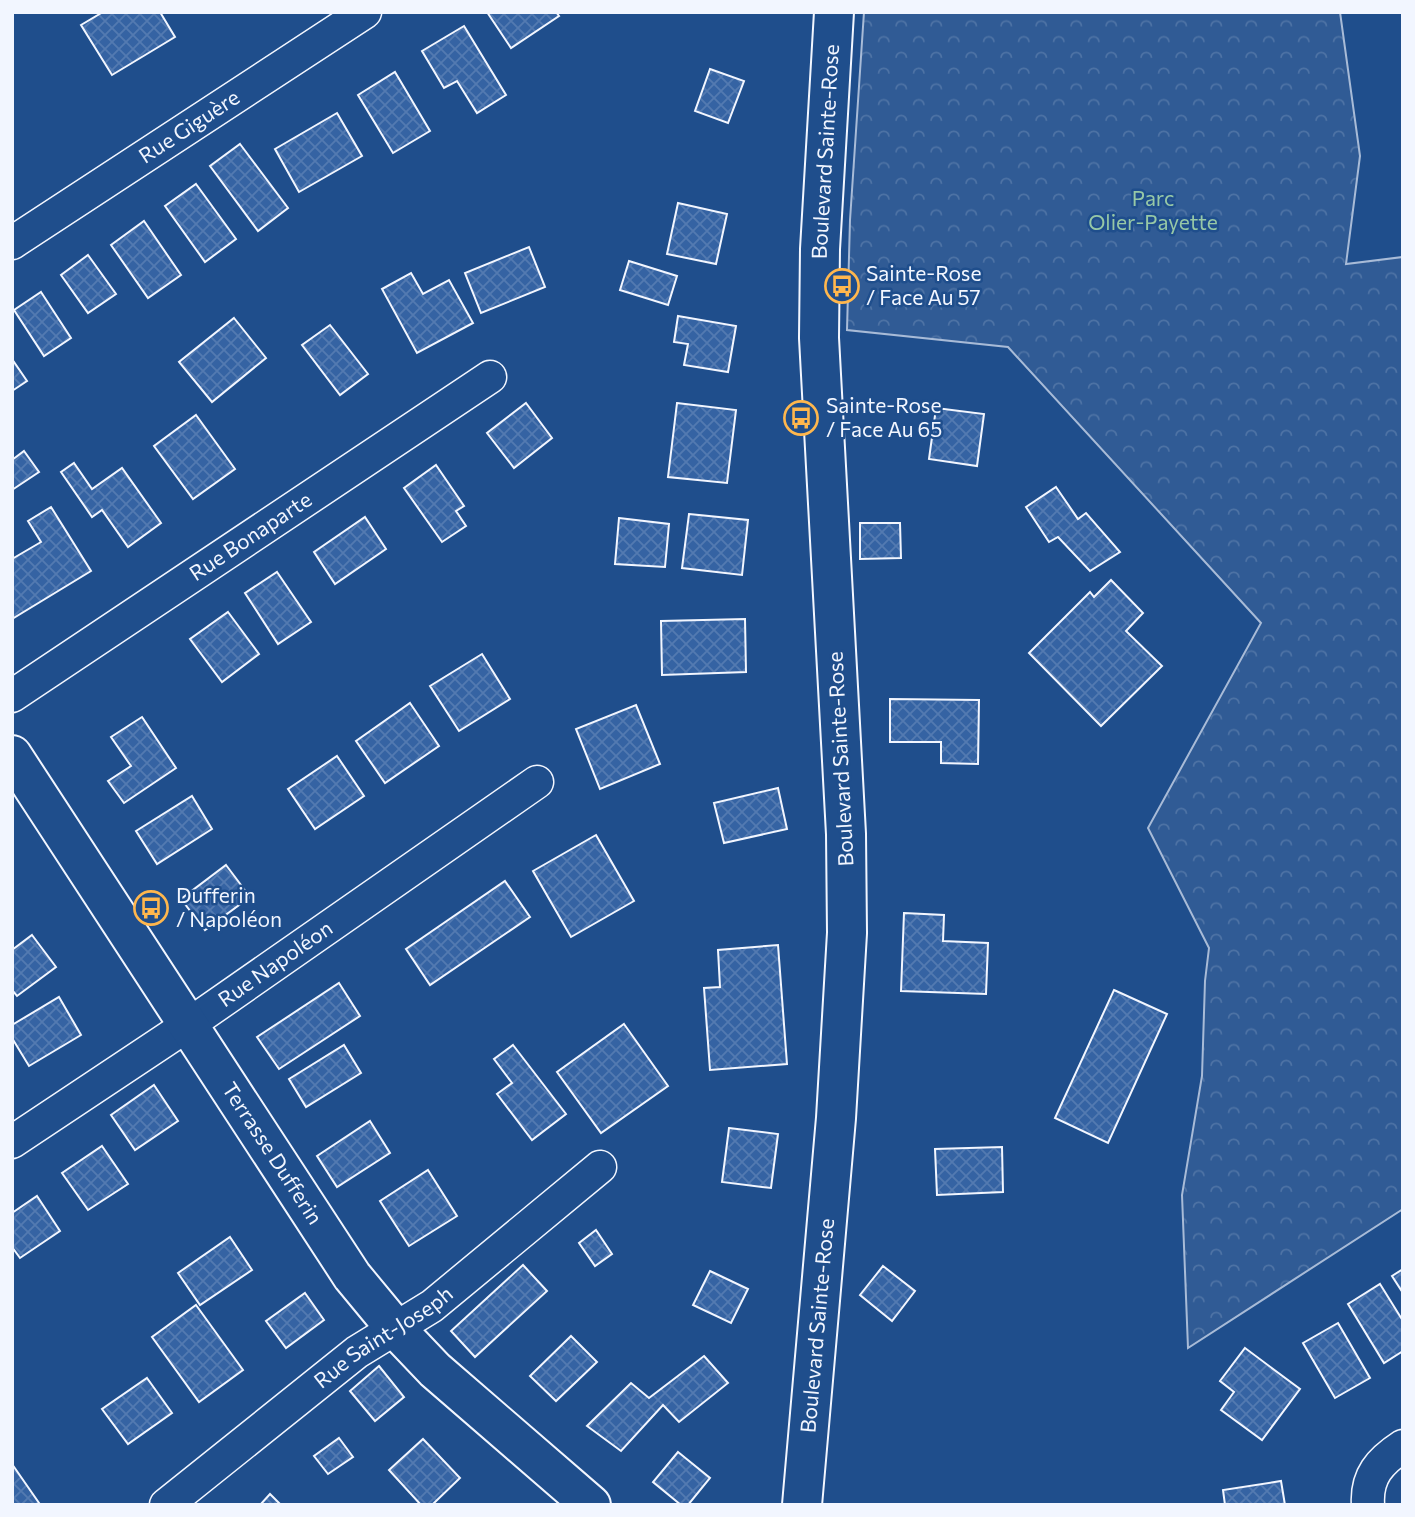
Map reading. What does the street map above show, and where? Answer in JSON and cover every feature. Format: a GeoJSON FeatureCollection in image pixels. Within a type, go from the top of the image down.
{"type":"FeatureCollection","features":[{"type":"Feature","properties":{"kind":"street","name":"Rue Giguère"},"geometry":{"type":"LineString","coordinates":[[12,243],[365,12]]}},
{"type":"Feature","properties":{"kind":"street","name":"Boulevard Sainte-Rose"},"geometry":{"type":"LineString","coordinates":[[802,1505],[836,1118],[847,933],[846,834],[819,338],[820,249],[834,12]]}},
{"type":"Feature","properties":{"kind":"street","name":"Rue Bonaparte"},"geometry":{"type":"LineString","coordinates":[[12,696],[490,377]]}},
{"type":"Feature","properties":{"kind":"street","name":"Terrasse Dufferin"},"geometry":{"type":"LineString","coordinates":[[12,755],[352,1276],[395,1328],[463,1395],[591,1505]]}},
{"type":"Feature","properties":{"kind":"street","name":"Rue Napoléon"},"geometry":{"type":"LineString","coordinates":[[12,1142],[188,1025],[537,782]]}},
{"type":"Feature","properties":{"kind":"street","name":"Rue Saint-Joseph"},"geometry":{"type":"LineString","coordinates":[[166,1505],[357,1352],[432,1306],[600,1167]]}},
{"type":"Feature","properties":{"kind":"street"},"geometry":{"type":"LineString","coordinates":[[1368,1505],[1368,1488],[1376,1467],[1403,1446]]}},
{"type":"Feature","properties":{"kind":"green space","name":"Parc Olier-Payette"},"geometry":{"type":"Polygon","coordinates":[[[864,12],[1340,12],[1360,156],[1346,264],[1403,257],[1403,1209],[1188,1348],[1182,1195],[1202,1076],[1205,981],[1209,948],[1148,828],[1261,623],[1008,347],[847,330],[850,220],[864,12]]]}},
{"type":"Feature","properties":{"kind":"building"},"geometry":{"type":"Polygon","coordinates":[[[103,12],[160,12],[175,37],[112,75],[81,25],[103,12]]]}},
{"type":"Feature","properties":{"kind":"building"},"geometry":{"type":"Polygon","coordinates":[[[487,12],[556,12],[559,16],[511,48],[487,12]]]}},
{"type":"Feature","properties":{"kind":"building"},"geometry":{"type":"Polygon","coordinates":[[[464,26],[506,95],[477,113],[457,81],[444,88],[422,51],[464,26]]]}},
{"type":"Feature","properties":{"kind":"building"},"geometry":{"type":"Polygon","coordinates":[[[710,69],[744,81],[728,123],[695,111],[710,69]]]}},
{"type":"Feature","properties":{"kind":"building"},"geometry":{"type":"Polygon","coordinates":[[[395,72],[430,131],[393,153],[358,95],[395,72]]]}},
{"type":"Feature","properties":{"kind":"building"},"geometry":{"type":"Polygon","coordinates":[[[337,113],[362,156],[299,192],[275,149],[337,113]]]}},
{"type":"Feature","properties":{"kind":"building"},"geometry":{"type":"Polygon","coordinates":[[[240,144],[288,208],[258,231],[210,166],[240,144]]]}},
{"type":"Feature","properties":{"kind":"building"},"geometry":{"type":"Polygon","coordinates":[[[196,184],[236,239],[205,262],[165,206],[196,184]]]}},
{"type":"Feature","properties":{"kind":"building"},"geometry":{"type":"Polygon","coordinates":[[[678,203],[727,214],[716,264],[667,254],[678,203]]]}},
{"type":"Feature","properties":{"kind":"building"},"geometry":{"type":"Polygon","coordinates":[[[144,221],[181,275],[148,298],[111,245],[144,221]]]}},
{"type":"Feature","properties":{"kind":"building"},"geometry":{"type":"Polygon","coordinates":[[[529,247],[545,287],[481,313],[465,273],[529,247]]]}},
{"type":"Feature","properties":{"kind":"building"},"geometry":{"type":"Polygon","coordinates":[[[88,255],[116,294],[88,313],[61,275],[88,255]]]}},
{"type":"Feature","properties":{"kind":"building"},"geometry":{"type":"Polygon","coordinates":[[[629,261],[677,276],[668,305],[620,290],[629,261]]]}},
{"type":"Feature","properties":{"kind":"building"},"geometry":{"type":"Polygon","coordinates":[[[411,273],[423,294],[449,280],[473,323],[417,353],[382,289],[411,273]]]}},
{"type":"Feature","properties":{"kind":"building"},"geometry":{"type":"Polygon","coordinates":[[[41,292],[71,338],[44,356],[14,310],[41,292]]]}},
{"type":"Feature","properties":{"kind":"building"},"geometry":{"type":"Polygon","coordinates":[[[678,316],[736,326],[728,372],[684,365],[688,344],[674,342],[678,316]]]}},
{"type":"Feature","properties":{"kind":"building"},"geometry":{"type":"Polygon","coordinates":[[[234,318],[266,358],[212,402],[179,362],[234,318]]]}},
{"type":"Feature","properties":{"kind":"building"},"geometry":{"type":"Polygon","coordinates":[[[330,325],[368,374],[340,395],[302,345],[330,325]]]}},
{"type":"Feature","properties":{"kind":"building"},"geometry":{"type":"Polygon","coordinates":[[[12,359],[27,381],[12,391],[12,359]]]}},
{"type":"Feature","properties":{"kind":"building"},"geometry":{"type":"Polygon","coordinates":[[[526,403],[552,438],[514,468],[487,433],[526,403]]]}},
{"type":"Feature","properties":{"kind":"building"},"geometry":{"type":"Polygon","coordinates":[[[677,403],[736,410],[727,483],[668,477],[677,403]]]}},
{"type":"Feature","properties":{"kind":"building"},"geometry":{"type":"Polygon","coordinates":[[[936,408],[984,414],[977,466],[929,459],[936,408]]]}},
{"type":"Feature","properties":{"kind":"building"},"geometry":{"type":"Polygon","coordinates":[[[196,415],[235,469],[193,499],[154,446],[196,415]]]}},
{"type":"Feature","properties":{"kind":"building"},"geometry":{"type":"Polygon","coordinates":[[[24,451],[39,472],[12,490],[12,460],[24,451]]]}},
{"type":"Feature","properties":{"kind":"building"},"geometry":{"type":"Polygon","coordinates":[[[74,463],[92,489],[122,468],[161,523],[128,547],[102,510],[92,517],[61,472],[74,463]]]}},
{"type":"Feature","properties":{"kind":"building"},"geometry":{"type":"Polygon","coordinates":[[[436,465],[464,506],[456,511],[466,526],[442,542],[404,488],[436,465]]]}},
{"type":"Feature","properties":{"kind":"building"},"geometry":{"type":"Polygon","coordinates":[[[1056,487],[1078,519],[1086,513],[1120,552],[1090,571],[1058,537],[1049,542],[1026,507],[1056,487]]]}},
{"type":"Feature","properties":{"kind":"building"},"geometry":{"type":"Polygon","coordinates":[[[51,507],[91,571],[12,619],[12,559],[41,542],[28,521],[51,507]]]}},
{"type":"Feature","properties":{"kind":"building"},"geometry":{"type":"Polygon","coordinates":[[[689,514],[748,520],[742,575],[682,568],[689,514]]]}},
{"type":"Feature","properties":{"kind":"building"},"geometry":{"type":"Polygon","coordinates":[[[365,517],[386,549],[335,584],[314,552],[365,517]]]}},
{"type":"Feature","properties":{"kind":"building"},"geometry":{"type":"Polygon","coordinates":[[[619,518],[669,524],[665,567],[615,564],[619,518]]]}},
{"type":"Feature","properties":{"kind":"building"},"geometry":{"type":"Polygon","coordinates":[[[860,523],[900,523],[901,558],[860,559],[860,523]]]}},
{"type":"Feature","properties":{"kind":"building"},"geometry":{"type":"Polygon","coordinates":[[[277,572],[311,622],[278,644],[245,593],[277,572]]]}},
{"type":"Feature","properties":{"kind":"building"},"geometry":{"type":"Polygon","coordinates":[[[1111,580],[1143,613],[1126,631],[1162,666],[1101,726],[1029,653],[1090,592],[1094,597],[1111,580]]]}},
{"type":"Feature","properties":{"kind":"building"},"geometry":{"type":"Polygon","coordinates":[[[228,612],[259,654],[222,682],[190,639],[228,612]]]}},
{"type":"Feature","properties":{"kind":"building"},"geometry":{"type":"Polygon","coordinates":[[[745,619],[746,672],[662,675],[661,621],[745,619]]]}},
{"type":"Feature","properties":{"kind":"building"},"geometry":{"type":"Polygon","coordinates":[[[482,654],[510,699],[459,731],[430,686],[482,654]]]}},
{"type":"Feature","properties":{"kind":"building"},"geometry":{"type":"Polygon","coordinates":[[[890,699],[979,700],[978,764],[941,763],[941,742],[890,742],[890,699]]]}},
{"type":"Feature","properties":{"kind":"building"},"geometry":{"type":"Polygon","coordinates":[[[410,703],[439,746],[385,783],[356,741],[410,703]]]}},
{"type":"Feature","properties":{"kind":"building"},"geometry":{"type":"Polygon","coordinates":[[[636,705],[660,764],[600,789],[576,729],[636,705]]]}},
{"type":"Feature","properties":{"kind":"building"},"geometry":{"type":"Polygon","coordinates":[[[142,717],[176,768],[124,803],[108,781],[131,766],[111,737],[142,717]]]}},
{"type":"Feature","properties":{"kind":"building"},"geometry":{"type":"Polygon","coordinates":[[[337,756],[364,796],[315,829],[288,789],[337,756]]]}},
{"type":"Feature","properties":{"kind":"building"},"geometry":{"type":"Polygon","coordinates":[[[778,788],[787,829],[724,843],[714,803],[778,788]]]}},
{"type":"Feature","properties":{"kind":"building"},"geometry":{"type":"Polygon","coordinates":[[[192,796],[212,829],[157,864],[136,831],[192,796]]]}},
{"type":"Feature","properties":{"kind":"building"},"geometry":{"type":"Polygon","coordinates":[[[596,835],[634,901],[571,937],[533,871],[596,835]]]}},
{"type":"Feature","properties":{"kind":"building"},"geometry":{"type":"Polygon","coordinates":[[[226,865],[250,897],[205,930],[181,899],[226,865]]]}},
{"type":"Feature","properties":{"kind":"building"},"geometry":{"type":"Polygon","coordinates":[[[505,881],[530,917],[430,985],[406,949],[505,881]]]}},
{"type":"Feature","properties":{"kind":"building"},"geometry":{"type":"Polygon","coordinates":[[[904,913],[944,915],[943,941],[988,943],[986,994],[901,991],[904,913]]]}},
{"type":"Feature","properties":{"kind":"building"},"geometry":{"type":"Polygon","coordinates":[[[32,935],[56,967],[17,996],[12,990],[12,950],[32,935]]]}},
{"type":"Feature","properties":{"kind":"building"},"geometry":{"type":"Polygon","coordinates":[[[778,945],[787,1064],[710,1070],[704,988],[720,987],[718,950],[778,945]]]}},
{"type":"Feature","properties":{"kind":"building"},"geometry":{"type":"Polygon","coordinates":[[[339,983],[360,1016],[279,1069],[257,1037],[339,983]]]}},
{"type":"Feature","properties":{"kind":"building"},"geometry":{"type":"Polygon","coordinates":[[[1114,990],[1167,1014],[1108,1143],[1055,1118],[1114,990]]]}},
{"type":"Feature","properties":{"kind":"building"},"geometry":{"type":"Polygon","coordinates":[[[59,997],[81,1035],[29,1066],[12,1038],[12,1025],[59,997]]]}},
{"type":"Feature","properties":{"kind":"building"},"geometry":{"type":"Polygon","coordinates":[[[624,1024],[668,1086],[601,1133],[557,1072],[624,1024]]]}},
{"type":"Feature","properties":{"kind":"building"},"geometry":{"type":"Polygon","coordinates":[[[344,1045],[361,1073],[306,1107],[289,1079],[344,1045]]]}},
{"type":"Feature","properties":{"kind":"building"},"geometry":{"type":"Polygon","coordinates":[[[513,1045],[566,1114],[532,1140],[497,1094],[512,1083],[494,1059],[513,1045]]]}},
{"type":"Feature","properties":{"kind":"building"},"geometry":{"type":"Polygon","coordinates":[[[154,1085],[178,1121],[135,1150],[111,1115],[154,1085]]]}},
{"type":"Feature","properties":{"kind":"building"},"geometry":{"type":"Polygon","coordinates":[[[370,1121],[390,1153],[337,1187],[317,1156],[370,1121]]]}},
{"type":"Feature","properties":{"kind":"building"},"geometry":{"type":"Polygon","coordinates":[[[729,1128],[778,1134],[771,1188],[722,1182],[729,1128]]]}},
{"type":"Feature","properties":{"kind":"building"},"geometry":{"type":"Polygon","coordinates":[[[102,1146],[128,1184],[88,1210],[62,1173],[102,1146]]]}},
{"type":"Feature","properties":{"kind":"building"},"geometry":{"type":"Polygon","coordinates":[[[1002,1147],[1003,1192],[937,1195],[935,1149],[1002,1147]]]}},
{"type":"Feature","properties":{"kind":"building"},"geometry":{"type":"Polygon","coordinates":[[[428,1170],[457,1216],[409,1246],[380,1201],[428,1170]]]}},
{"type":"Feature","properties":{"kind":"building"},"geometry":{"type":"Polygon","coordinates":[[[37,1196],[60,1231],[20,1258],[12,1247],[12,1213],[37,1196]]]}},
{"type":"Feature","properties":{"kind":"building"},"geometry":{"type":"Polygon","coordinates":[[[596,1230],[612,1254],[595,1266],[579,1243],[596,1230]]]}},
{"type":"Feature","properties":{"kind":"building"},"geometry":{"type":"Polygon","coordinates":[[[230,1237],[252,1270],[200,1305],[178,1273],[230,1237]]]}},
{"type":"Feature","properties":{"kind":"building"},"geometry":{"type":"Polygon","coordinates":[[[523,1265],[547,1291],[475,1357],[451,1331],[523,1265]]]}},
{"type":"Feature","properties":{"kind":"building"},"geometry":{"type":"Polygon","coordinates":[[[883,1266],[915,1291],[892,1321],[860,1295],[883,1266]]]}},
{"type":"Feature","properties":{"kind":"building"},"geometry":{"type":"Polygon","coordinates":[[[1403,1269],[1403,1293],[1392,1276],[1403,1269]]]}},
{"type":"Feature","properties":{"kind":"building"},"geometry":{"type":"Polygon","coordinates":[[[710,1271],[748,1289],[731,1323],[693,1305],[710,1271]]]}},
{"type":"Feature","properties":{"kind":"building"},"geometry":{"type":"Polygon","coordinates":[[[1380,1284],[1403,1321],[1403,1351],[1384,1363],[1348,1304],[1380,1284]]]}},
{"type":"Feature","properties":{"kind":"building"},"geometry":{"type":"Polygon","coordinates":[[[305,1293],[324,1320],[286,1348],[266,1321],[305,1293]]]}},
{"type":"Feature","properties":{"kind":"building"},"geometry":{"type":"Polygon","coordinates":[[[196,1305],[243,1370],[199,1402],[152,1337],[196,1305]]]}},
{"type":"Feature","properties":{"kind":"building"},"geometry":{"type":"Polygon","coordinates":[[[1338,1323],[1370,1378],[1335,1398],[1303,1343],[1338,1323]]]}},
{"type":"Feature","properties":{"kind":"building"},"geometry":{"type":"Polygon","coordinates":[[[571,1336],[597,1362],[556,1401],[530,1376],[571,1336]]]}},
{"type":"Feature","properties":{"kind":"building"},"geometry":{"type":"Polygon","coordinates":[[[1245,1348],[1300,1389],[1262,1440],[1221,1410],[1234,1392],[1220,1381],[1245,1348]]]}},
{"type":"Feature","properties":{"kind":"building"},"geometry":{"type":"Polygon","coordinates":[[[704,1356],[728,1383],[679,1422],[663,1405],[621,1451],[587,1426],[631,1383],[649,1398],[704,1356]]]}},
{"type":"Feature","properties":{"kind":"building"},"geometry":{"type":"Polygon","coordinates":[[[379,1366],[404,1397],[375,1421],[350,1391],[379,1366]]]}},
{"type":"Feature","properties":{"kind":"building"},"geometry":{"type":"Polygon","coordinates":[[[147,1378],[172,1413],[128,1444],[102,1409],[147,1378]]]}},
{"type":"Feature","properties":{"kind":"building"},"geometry":{"type":"Polygon","coordinates":[[[339,1438],[353,1457],[328,1474],[314,1456],[339,1438]]]}},
{"type":"Feature","properties":{"kind":"building"},"geometry":{"type":"Polygon","coordinates":[[[423,1439],[460,1478],[432,1505],[421,1505],[389,1470],[423,1439]]]}},
{"type":"Feature","properties":{"kind":"building"},"geometry":{"type":"Polygon","coordinates":[[[678,1452],[710,1478],[688,1505],[681,1505],[653,1482],[678,1452]]]}},
{"type":"Feature","properties":{"kind":"building"},"geometry":{"type":"Polygon","coordinates":[[[12,1464],[39,1503],[36,1505],[12,1505],[12,1464]]]}},
{"type":"Feature","properties":{"kind":"building"},"geometry":{"type":"Polygon","coordinates":[[[1281,1481],[1285,1505],[1225,1505],[1223,1490],[1281,1481]]]}},
{"type":"Feature","properties":{"kind":"building"},"geometry":{"type":"Polygon","coordinates":[[[270,1494],[281,1505],[260,1505],[270,1494]]]}},
{"type":"Feature","properties":{"kind":"place","name":"Sainte-Rose / Face Au 57"},"geometry":{"type":"Point","coordinates":[842,286]}},
{"type":"Feature","properties":{"kind":"place","name":"Sainte-Rose / Face Au 65"},"geometry":{"type":"Point","coordinates":[801,418]}},
{"type":"Feature","properties":{"kind":"place","name":"Dufferin / Napoléon"},"geometry":{"type":"Point","coordinates":[151,908]}}]}
